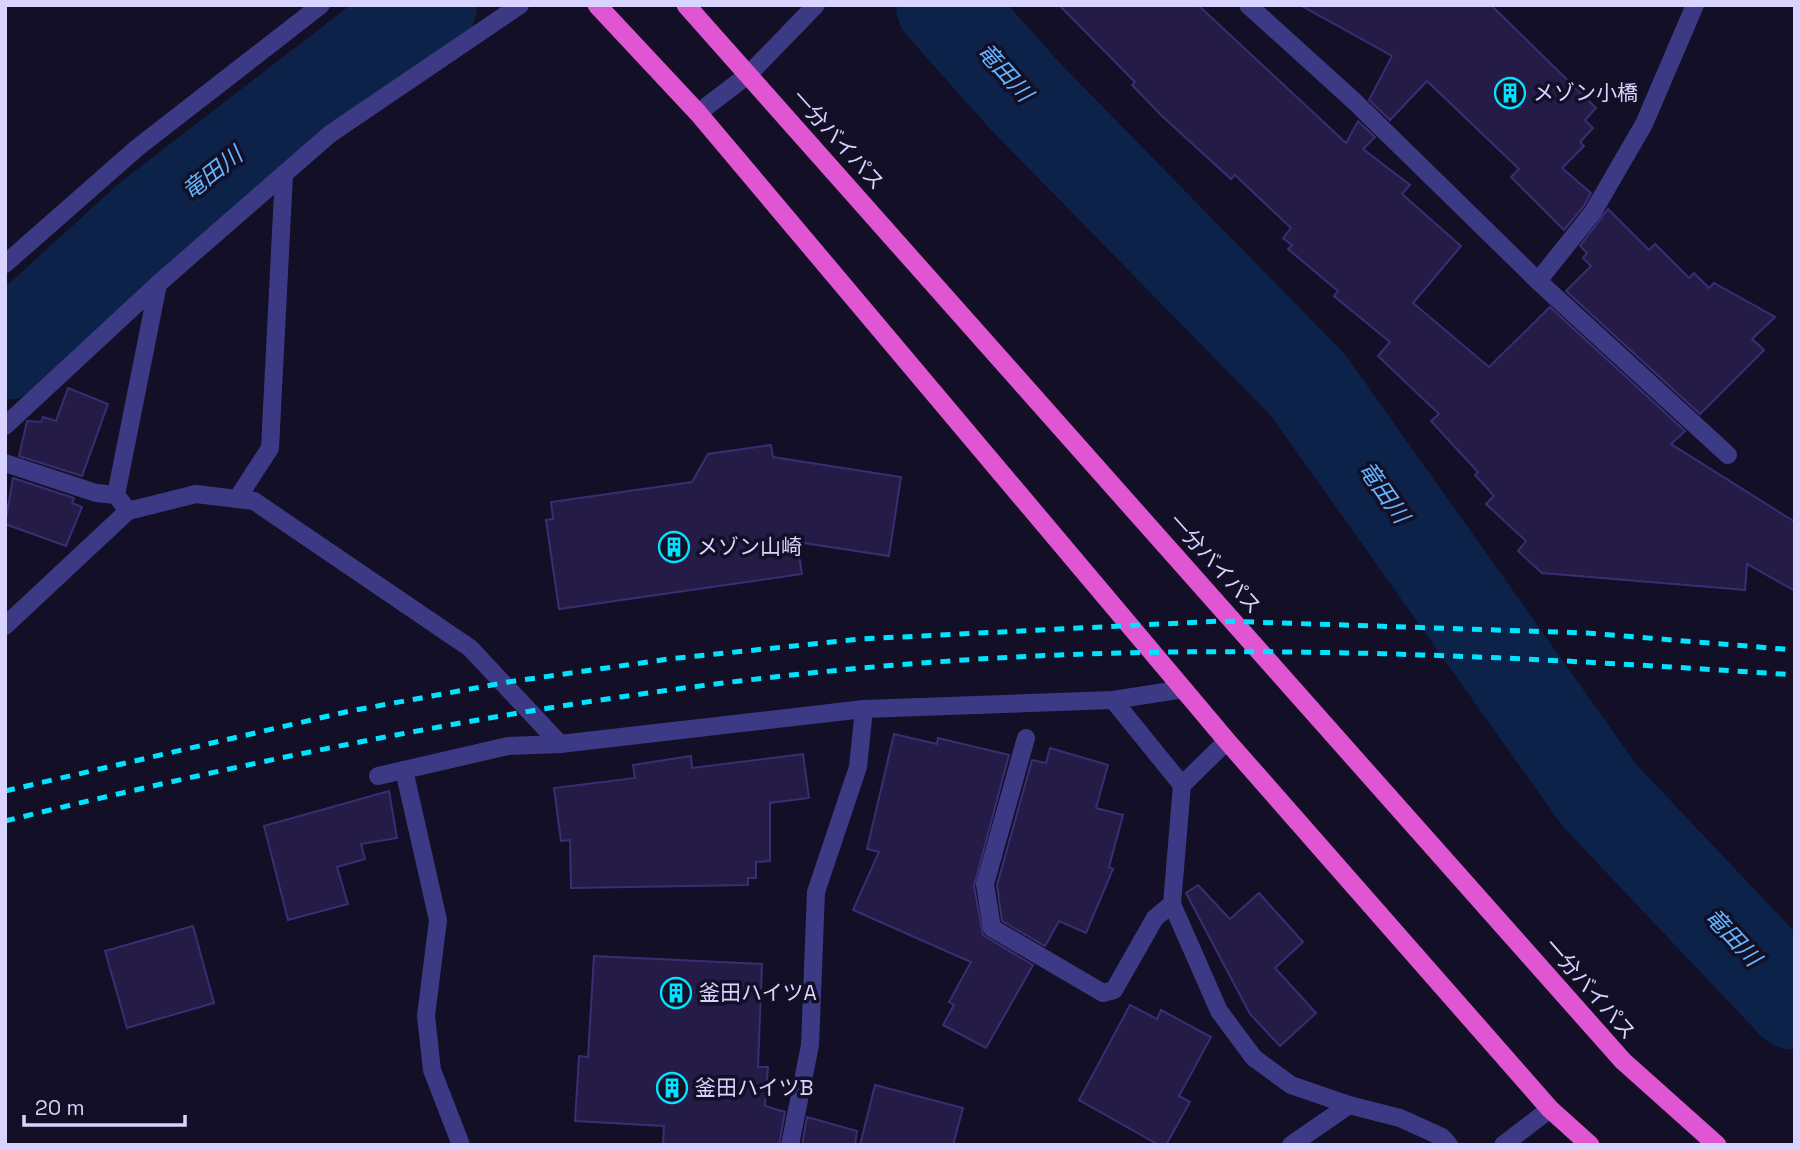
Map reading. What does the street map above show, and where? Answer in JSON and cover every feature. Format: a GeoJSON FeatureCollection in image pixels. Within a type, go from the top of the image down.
{"type":"FeatureCollection","features":[{"type":"Feature","properties":{"kind":"highway"},"geometry":{"type":"LineString","coordinates":[[597,5],[698,113],[1227,741],[1550,1109],[1590,1145]]}},
{"type":"Feature","properties":{"kind":"highway","name":"一分バイパス"},"geometry":{"type":"LineString","coordinates":[[686,5],[1623,1061],[1717,1145]]}},
{"type":"Feature","properties":{"kind":"street"},"geometry":{"type":"LineString","coordinates":[[5,264],[137,148],[321,5]]}},
{"type":"Feature","properties":{"kind":"street"},"geometry":{"type":"LineString","coordinates":[[5,426],[158,284],[330,134],[520,5]]}},
{"type":"Feature","properties":{"kind":"street"},"geometry":{"type":"LineString","coordinates":[[1248,5],[1354,100],[1538,281],[1728,455]]}},
{"type":"Feature","properties":{"kind":"street"},"geometry":{"type":"LineString","coordinates":[[1538,281],[1593,212],[1644,124],[1695,5]]}},
{"type":"Feature","properties":{"kind":"street"},"geometry":{"type":"LineString","coordinates":[[698,113],[749,74],[811,12]]}},
{"type":"Feature","properties":{"kind":"street"},"geometry":{"type":"LineString","coordinates":[[237,499],[270,448],[284,174]]}},
{"type":"Feature","properties":{"kind":"street"},"geometry":{"type":"LineString","coordinates":[[116,495],[158,284]]}},
{"type":"Feature","properties":{"kind":"street"},"geometry":{"type":"LineString","coordinates":[[5,463],[96,493],[116,495],[128,511]]}},
{"type":"Feature","properties":{"kind":"street"},"geometry":{"type":"LineString","coordinates":[[5,626],[128,511],[196,494],[254,501],[470,648],[560,744]]}},
{"type":"Feature","properties":{"kind":"street"},"geometry":{"type":"LineString","coordinates":[[378,776],[508,746],[560,744],[864,709],[1113,700],[1184,689]]}},
{"type":"Feature","properties":{"kind":"street"},"geometry":{"type":"LineString","coordinates":[[1113,700],[1182,785]]}},
{"type":"Feature","properties":{"kind":"street"},"geometry":{"type":"LineString","coordinates":[[790,1145],[810,1045],[816,892],[858,767],[864,709]]}},
{"type":"Feature","properties":{"kind":"street"},"geometry":{"type":"LineString","coordinates":[[1026,738],[985,884],[992,929],[1103,993],[1114,990],[1155,918],[1172,904]]}},
{"type":"Feature","properties":{"kind":"street"},"geometry":{"type":"LineString","coordinates":[[1227,741],[1182,785],[1172,904],[1219,1011],[1254,1058],[1291,1085],[1349,1105],[1400,1118],[1442,1137],[1449,1145]]}},
{"type":"Feature","properties":{"kind":"street"},"geometry":{"type":"LineString","coordinates":[[404,771],[438,920],[426,1016],[432,1070],[461,1145]]}},
{"type":"Feature","properties":{"kind":"street"},"geometry":{"type":"LineString","coordinates":[[1292,1145],[1349,1105]]}},
{"type":"Feature","properties":{"kind":"street"},"geometry":{"type":"LineString","coordinates":[[1503,1145],[1550,1109]]}},
{"type":"Feature","properties":{"kind":"building"},"geometry":{"type":"Polygon","coordinates":[[[1059,5],[1198,5],[1346,143],[1358,121],[1375,137],[1363,149],[1410,185],[1402,194],[1461,246],[1413,303],[1489,367],[1550,307],[1685,431],[1671,444],[1795,522],[1795,591],[1747,564],[1745,590],[1542,573],[1518,551],[1526,541],[1486,504],[1494,496],[1475,475],[1478,472],[1431,421],[1439,414],[1378,356],[1390,342],[1334,296],[1338,291],[1288,249],[1292,245],[1283,238],[1291,228],[1235,175],[1231,179],[1162,116],[1132,85],[1135,82],[1059,5]]]}},
{"type":"Feature","properties":{"kind":"building","name":"メゾン小橋"},"geometry":{"type":"Polygon","coordinates":[[[1300,5],[1491,5],[1596,108],[1585,120],[1593,128],[1580,142],[1584,146],[1562,168],[1591,193],[1584,206],[1564,230],[1511,177],[1519,169],[1427,81],[1390,120],[1369,100],[1392,56],[1300,5]]]}},
{"type":"Feature","properties":{"kind":"building"},"geometry":{"type":"Polygon","coordinates":[[[1608,209],[1649,250],[1655,244],[1689,278],[1694,273],[1709,288],[1714,283],[1775,317],[1752,339],[1764,350],[1700,414],[1566,291],[1591,266],[1583,258],[1587,253],[1580,246],[1608,209]]]}},
{"type":"Feature","properties":{"kind":"building"},"geometry":{"type":"Polygon","coordinates":[[[68,388],[108,404],[82,476],[19,456],[27,421],[41,422],[43,417],[56,421],[68,388]]]}},
{"type":"Feature","properties":{"kind":"building","name":"メゾン山崎"},"geometry":{"type":"Polygon","coordinates":[[[771,445],[773,457],[901,477],[889,556],[797,542],[802,574],[559,609],[546,520],[553,519],[551,502],[692,482],[708,454],[771,445]]]}},
{"type":"Feature","properties":{"kind":"building"},"geometry":{"type":"Polygon","coordinates":[[[13,478],[74,498],[72,503],[82,507],[66,546],[5,524],[13,478]]]}},
{"type":"Feature","properties":{"kind":"building"},"geometry":{"type":"Polygon","coordinates":[[[894,734],[937,744],[938,738],[1009,755],[974,886],[983,935],[1033,965],[986,1048],[943,1025],[954,1005],[949,1002],[971,962],[853,910],[879,852],[867,849],[894,734]]]}},
{"type":"Feature","properties":{"kind":"building"},"geometry":{"type":"Polygon","coordinates":[[[1050,748],[1108,765],[1096,808],[1123,815],[1109,867],[1113,869],[1086,933],[1059,921],[1045,946],[1002,921],[997,885],[1032,760],[1046,763],[1050,748]]]}},
{"type":"Feature","properties":{"kind":"building"},"geometry":{"type":"Polygon","coordinates":[[[803,754],[809,798],[770,803],[770,861],[756,862],[756,878],[748,878],[748,885],[571,888],[570,840],[561,841],[554,788],[635,778],[633,765],[691,756],[692,768],[803,754]]]}},
{"type":"Feature","properties":{"kind":"building"},"geometry":{"type":"Polygon","coordinates":[[[389,791],[397,838],[361,844],[365,859],[337,867],[348,904],[288,920],[264,826],[389,791]]]}},
{"type":"Feature","properties":{"kind":"building"},"geometry":{"type":"Polygon","coordinates":[[[1198,885],[1230,919],[1259,893],[1303,942],[1275,968],[1316,1013],[1280,1046],[1250,1014],[1186,893],[1198,885]]]}},
{"type":"Feature","properties":{"kind":"building"},"geometry":{"type":"Polygon","coordinates":[[[193,926],[214,1003],[127,1028],[105,951],[193,926]]]}},
{"type":"Feature","properties":{"kind":"building"},"geometry":{"type":"Polygon","coordinates":[[[594,956],[762,964],[758,1067],[768,1067],[765,1106],[785,1112],[779,1145],[663,1145],[664,1126],[575,1121],[579,1056],[588,1057],[594,956]]]}},
{"type":"Feature","properties":{"kind":"building"},"geometry":{"type":"Polygon","coordinates":[[[1130,1005],[1157,1019],[1161,1010],[1211,1037],[1179,1096],[1190,1102],[1166,1145],[1159,1145],[1079,1100],[1130,1005]]]}},
{"type":"Feature","properties":{"kind":"building"},"geometry":{"type":"Polygon","coordinates":[[[875,1085],[963,1108],[953,1145],[860,1145],[875,1085]]]}},
{"type":"Feature","properties":{"kind":"building"},"geometry":{"type":"Polygon","coordinates":[[[807,1117],[857,1131],[855,1145],[802,1145],[807,1117]]]}},
{"type":"Feature","properties":{"kind":"waterway","name":"竜田川"},"geometry":{"type":"LineString","coordinates":[[5,352],[150,220],[429,5]]}},
{"type":"Feature","properties":{"kind":"waterway","name":"竜田川"},"geometry":{"type":"LineString","coordinates":[[944,5],[1026,97],[1308,385],[1600,796],[1795,1002]]}},
{"type":"Feature","properties":{"kind":"railway"},"geometry":{"type":"LineString","coordinates":[[5,791],[350,711],[508,682],[669,659],[860,639],[1221,621],[1587,633],[1795,650]]}},
{"type":"Feature","properties":{"kind":"railway"},"geometry":{"type":"LineString","coordinates":[[5,821],[250,764],[497,717],[746,680],[871,667],[1097,654],[1297,652],[1496,658],[1795,675]]}},
{"type":"Feature","properties":{"kind":"place","name":"メゾン小橋"},"geometry":{"type":"Point","coordinates":[1510,93]}},
{"type":"Feature","properties":{"kind":"place","name":"メゾン山崎"},"geometry":{"type":"Point","coordinates":[674,547]}},
{"type":"Feature","properties":{"kind":"place","name":"釜田ハイツA"},"geometry":{"type":"Point","coordinates":[676,993]}},
{"type":"Feature","properties":{"kind":"place","name":"釜田ハイツB"},"geometry":{"type":"Point","coordinates":[672,1088]}}]}
